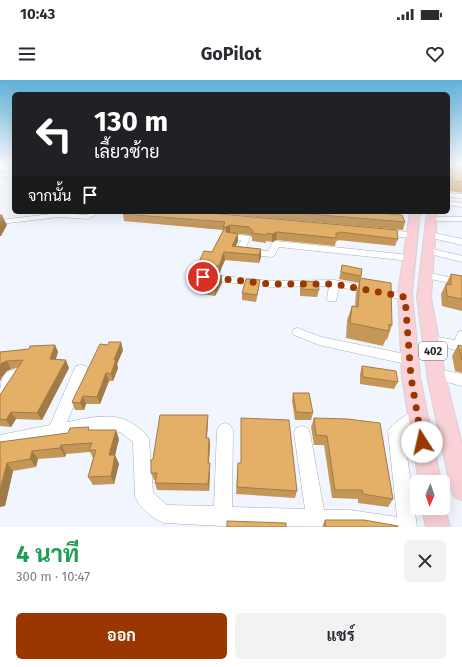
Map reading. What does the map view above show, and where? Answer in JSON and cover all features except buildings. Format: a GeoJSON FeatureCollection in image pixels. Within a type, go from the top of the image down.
{"type":"FeatureCollection","features":[{"type":"Feature","properties":{"kind":"main road","name":"402"},"geometry":{"type":"LineString","coordinates":[[415,214],[405,297],[411,377],[429,475]]}},
{"type":"Feature","properties":{"kind":"main road","name":"402"},"geometry":{"type":"LineString","coordinates":[[432,215],[424,297],[436,374],[462,488]]}},
{"type":"Feature","properties":{"kind":"main road"},"geometry":{"type":"LineString","coordinates":[[435,515],[438,527]]}},
{"type":"Feature","properties":{"kind":"street"},"geometry":{"type":"LineString","coordinates":[[450,195],[462,196]]}},
{"type":"Feature","properties":{"kind":"street"},"geometry":{"type":"LineString","coordinates":[[450,203],[462,205]]}},
{"type":"Feature","properties":{"kind":"street"},"geometry":{"type":"LineString","coordinates":[[0,222],[59,215],[88,217],[93,214]]}},
{"type":"Feature","properties":{"kind":"street"},"geometry":{"type":"LineString","coordinates":[[432,215],[462,219]]}},
{"type":"Feature","properties":{"kind":"street"},"geometry":{"type":"LineString","coordinates":[[373,232],[412,235]]}},
{"type":"Feature","properties":{"kind":"street"},"geometry":{"type":"LineString","coordinates":[[430,235],[462,242]]}},
{"type":"Feature","properties":{"kind":"street"},"geometry":{"type":"LineString","coordinates":[[230,237],[246,238],[242,247],[244,251],[271,254],[276,244],[410,258]]}},
{"type":"Feature","properties":{"kind":"street"},"geometry":{"type":"LineString","coordinates":[[451,248],[462,250]]}},
{"type":"Feature","properties":{"kind":"street"},"geometry":{"type":"LineString","coordinates":[[428,251],[462,258]]}},
{"type":"Feature","properties":{"kind":"street"},"geometry":{"type":"LineString","coordinates":[[426,275],[462,283]]}},
{"type":"Feature","properties":{"kind":"street"},"geometry":{"type":"LineString","coordinates":[[203,277],[271,284],[335,284],[405,297]]}},
{"type":"Feature","properties":{"kind":"street"},"geometry":{"type":"LineString","coordinates":[[332,299],[335,284]]}},
{"type":"Feature","properties":{"kind":"street"},"geometry":{"type":"LineString","coordinates":[[298,332],[319,341],[410,360]]}},
{"type":"Feature","properties":{"kind":"street"},"geometry":{"type":"LineString","coordinates":[[431,340],[461,343]]}},
{"type":"Feature","properties":{"kind":"street"},"geometry":{"type":"LineString","coordinates":[[55,432],[81,370]]}},
{"type":"Feature","properties":{"kind":"street"},"geometry":{"type":"LineString","coordinates":[[436,374],[462,380]]}},
{"type":"Feature","properties":{"kind":"street"},"geometry":{"type":"LineString","coordinates":[[0,394],[12,375]]}},
{"type":"Feature","properties":{"kind":"street"},"geometry":{"type":"LineString","coordinates":[[407,527],[396,431],[418,416]]}},
{"type":"Feature","properties":{"kind":"street"},"geometry":{"type":"LineString","coordinates":[[0,442],[100,424],[122,425],[141,439],[144,497],[164,514],[215,520],[310,522],[350,519],[398,527]]}},
{"type":"Feature","properties":{"kind":"street"},"geometry":{"type":"LineString","coordinates":[[215,520],[225,430]]}},
{"type":"Feature","properties":{"kind":"street"},"geometry":{"type":"LineString","coordinates":[[302,433],[310,522]]}},
{"type":"Feature","properties":{"kind":"route"},"geometry":{"type":"LineString","coordinates":[[203,277],[271,284],[335,284],[405,297],[411,377],[422,442]]}}]}
